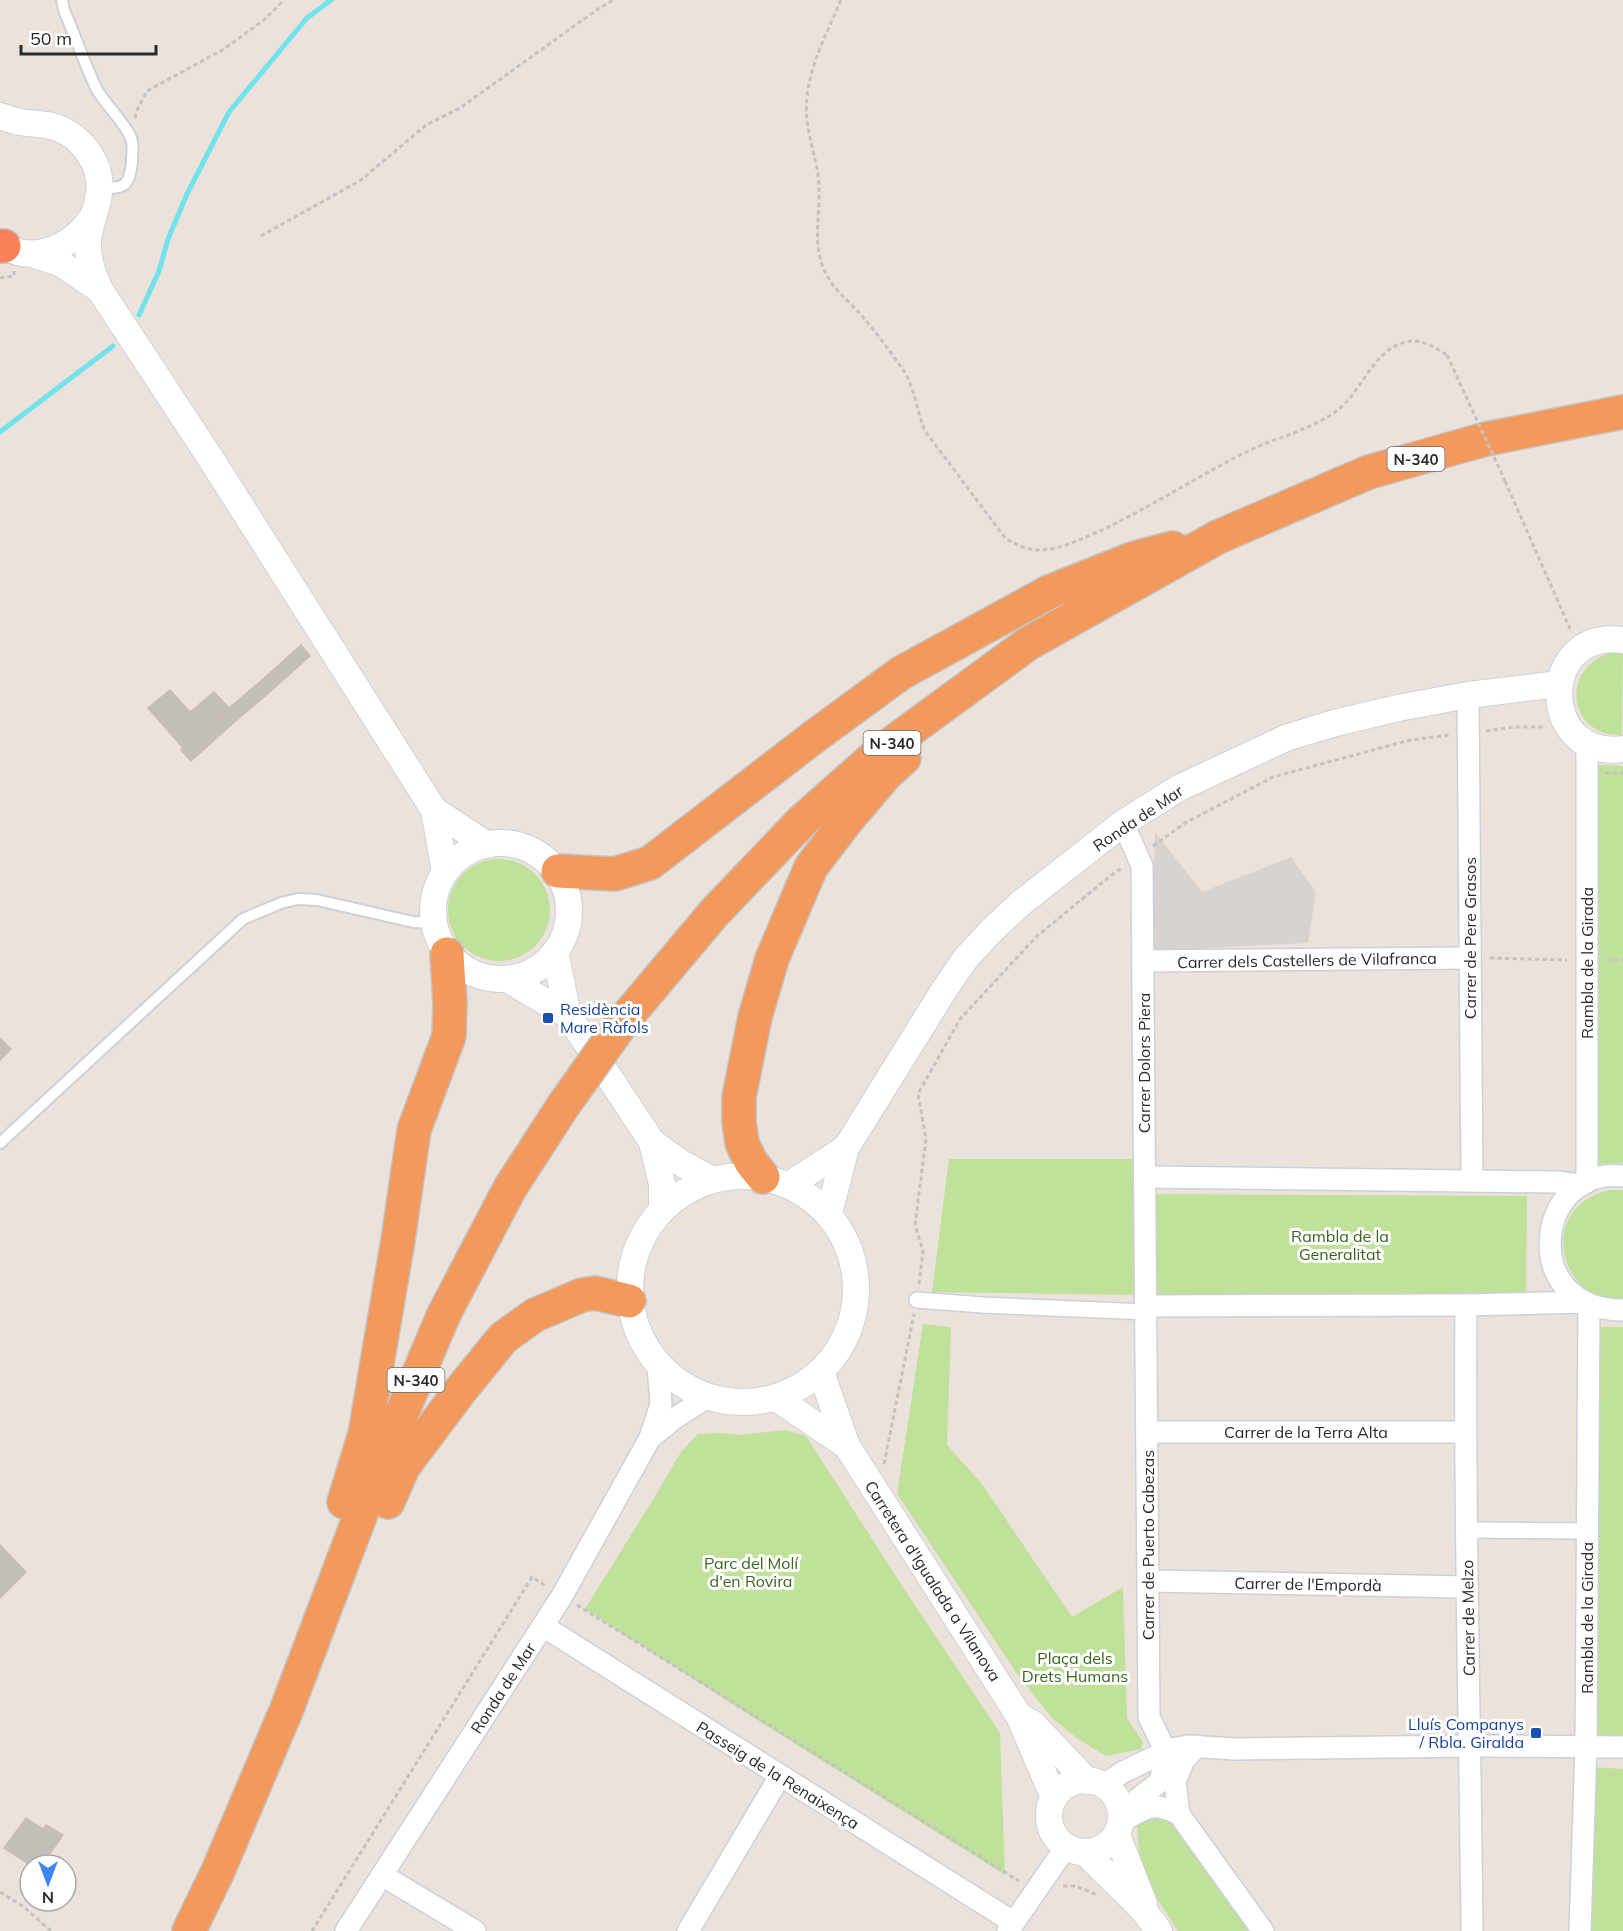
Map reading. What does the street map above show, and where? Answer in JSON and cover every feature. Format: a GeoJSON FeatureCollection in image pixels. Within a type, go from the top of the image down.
{"type":"FeatureCollection","features":[{"type":"Feature","properties":{"kind":"highway","name":"N-340"},"geometry":{"type":"LineString","coordinates":[[189,1931],[218,1871],[286,1711],[376,1474],[444,1314],[510,1188],[563,1106],[624,1020],[722,904],[802,821],[880,752],[1029,643],[1218,537],[1368,472],[1486,439],[1623,412]]}},
{"type":"Feature","properties":{"kind":"highway"},"geometry":{"type":"LineString","coordinates":[[558,872],[615,874],[650,863],[901,673],[1049,592],[1132,559],[1218,537]]}},
{"type":"Feature","properties":{"kind":"highway"},"geometry":{"type":"LineString","coordinates":[[776,1181],[751,1162],[742,1143],[739,1097],[762,988],[811,867],[886,774],[985,687],[1161,581],[1218,537]]}},
{"type":"Feature","properties":{"kind":"highway"},"geometry":{"type":"LineString","coordinates":[[302,1669],[307,1617],[365,1434],[414,1130],[449,1036],[447,954]]}},
{"type":"Feature","properties":{"kind":"highway"},"geometry":{"type":"LineString","coordinates":[[286,1711],[313,1670],[403,1467],[460,1390],[503,1338],[535,1315],[582,1295],[595,1293],[629,1301]]}},
{"type":"Feature","properties":{"kind":"street"},"geometry":{"type":"LineString","coordinates":[[0,116],[57,128],[71,134],[92,158],[98,173],[99,187],[88,242],[89,260],[100,291],[211,459],[434,810],[445,872]]}},
{"type":"Feature","properties":{"kind":"street"},"geometry":{"type":"LineString","coordinates":[[0,133],[9,127],[25,123]]}},
{"type":"Feature","properties":{"kind":"street"},"geometry":{"type":"LineString","coordinates":[[9,247],[54,249],[71,242],[92,218]]}},
{"type":"Feature","properties":{"kind":"street"},"geometry":{"type":"LineString","coordinates":[[9,247],[60,263],[100,291]]}},
{"type":"Feature","properties":{"kind":"street"},"geometry":{"type":"LineString","coordinates":[[1623,640],[1612,638],[1595,642],[1579,650],[1566,666],[1559,684],[1558,702],[1563,718],[1573,733],[1587,744],[1601,749],[1623,749]]}},
{"type":"Feature","properties":{"kind":"street","name":"Ronda de Mar"},"geometry":{"type":"LineString","coordinates":[[830,1209],[846,1148],[966,958],[1021,903],[1124,823],[1179,788],[1286,738],[1387,710],[1468,695],[1559,684]]}},
{"type":"Feature","properties":{"kind":"street","name":"Carrer de Pere Grasos"},"geometry":{"type":"LineString","coordinates":[[1468,695],[1472,1181]]}},
{"type":"Feature","properties":{"kind":"street","name":"Rambla de la Girada"},"geometry":{"type":"LineString","coordinates":[[1584,1184],[1587,744]]}},
{"type":"Feature","properties":{"kind":"street"},"geometry":{"type":"LineString","coordinates":[[434,810],[487,845]]}},
{"type":"Feature","properties":{"kind":"street","name":"Carrer Dolors Piera"},"geometry":{"type":"LineString","coordinates":[[1124,823],[1142,866],[1146,1309]]}},
{"type":"Feature","properties":{"kind":"street"},"geometry":{"type":"LineString","coordinates":[[501,843],[523,846],[543,857],[558,872],[567,893],[569,915],[564,937],[555,952],[543,964],[528,974],[507,979],[492,978],[476,975],[460,966],[447,954],[438,939],[433,903],[436,887],[445,872],[465,854],[487,845],[501,843]]}},
{"type":"Feature","properties":{"kind":"street"},"geometry":{"type":"LineString","coordinates":[[555,952],[568,1015],[652,1142],[662,1184],[662,1209]]}},
{"type":"Feature","properties":{"kind":"street","name":"Carrer dels Castellers de Vilafranca"},"geometry":{"type":"LineString","coordinates":[[1143,962],[1470,958]]}},
{"type":"Feature","properties":{"kind":"street"},"geometry":{"type":"LineString","coordinates":[[507,979],[568,1015]]}},
{"type":"Feature","properties":{"kind":"street"},"geometry":{"type":"LineString","coordinates":[[652,1142],[681,1163],[710,1179],[776,1181],[830,1209],[841,1230],[856,1271],[854,1314],[837,1353],[822,1375],[801,1389],[776,1398],[741,1403],[708,1397],[681,1384],[658,1365],[644,1346],[634,1324],[629,1301],[632,1260],[650,1223],[662,1209],[710,1179]]}},
{"type":"Feature","properties":{"kind":"street","name":"Ronda de Mar"},"geometry":{"type":"LineString","coordinates":[[776,1181],[846,1148]]}},
{"type":"Feature","properties":{"kind":"street"},"geometry":{"type":"LineString","coordinates":[[1623,1176],[1601,1177],[1584,1184],[1566,1198],[1555,1215],[1549,1234],[1550,1254],[1557,1274],[1568,1290],[1587,1303],[1608,1310],[1623,1310]]}},
{"type":"Feature","properties":{"kind":"street"},"geometry":{"type":"LineString","coordinates":[[1145,1177],[1584,1184]]}},
{"type":"Feature","properties":{"kind":"street"},"geometry":{"type":"LineString","coordinates":[[917,1300],[983,1305],[1146,1309],[1587,1303]]}},
{"type":"Feature","properties":{"kind":"street","name":"Rambla de la Girada"},"geometry":{"type":"LineString","coordinates":[[1580,1931],[1586,1746],[1587,1303]]}},
{"type":"Feature","properties":{"kind":"street","name":"Carrer de Melzo"},"geometry":{"type":"LineString","coordinates":[[1466,1305],[1464,1432],[1471,1746],[1472,1931]]}},
{"type":"Feature","properties":{"kind":"street","name":"Carrer de Puerto Cabezas"},"geometry":{"type":"LineString","coordinates":[[1146,1309],[1149,1717],[1162,1744],[1170,1776],[1175,1781],[1179,1814]]}},
{"type":"Feature","properties":{"kind":"street","name":"Ronda de Mar"},"geometry":{"type":"LineString","coordinates":[[346,1931],[562,1596],[650,1438],[661,1404],[658,1365]]}},
{"type":"Feature","properties":{"kind":"street","name":"Carretera d'Igualada a Vilanova"},"geometry":{"type":"LineString","coordinates":[[822,1375],[847,1446],[1019,1716],[1054,1798]]}},
{"type":"Feature","properties":{"kind":"street","name":"Ronda de Mar"},"geometry":{"type":"LineString","coordinates":[[650,1438],[675,1418],[708,1397]]}},
{"type":"Feature","properties":{"kind":"street","name":"Carretera d'Igualada a Vilanova"},"geometry":{"type":"LineString","coordinates":[[776,1398],[847,1446]]}},
{"type":"Feature","properties":{"kind":"street","name":"Carrer de la Terra Alta"},"geometry":{"type":"LineString","coordinates":[[1147,1432],[1464,1432]]}},
{"type":"Feature","properties":{"kind":"street"},"geometry":{"type":"LineString","coordinates":[[1466,1530],[1588,1531]]}},
{"type":"Feature","properties":{"kind":"street","name":"Carrer de l'Empordà"},"geometry":{"type":"LineString","coordinates":[[1148,1581],[1467,1587]]}},
{"type":"Feature","properties":{"kind":"street","name":"Passeig de la Renaixença"},"geometry":{"type":"LineString","coordinates":[[543,1626],[780,1776],[1011,1927]]}},
{"type":"Feature","properties":{"kind":"street","name":"Carretera d'Igualada a Vilanova"},"geometry":{"type":"LineString","coordinates":[[1019,1716],[1033,1724],[1096,1783]]}},
{"type":"Feature","properties":{"kind":"street"},"geometry":{"type":"LineString","coordinates":[[1096,1783],[1171,1749],[1197,1746],[1234,1749],[1623,1747]]}},
{"type":"Feature","properties":{"kind":"street"},"geometry":{"type":"LineString","coordinates":[[1011,1927],[1035,1891],[1076,1850],[1098,1850],[1109,1844],[1120,1823],[1170,1776],[1197,1746]]}},
{"type":"Feature","properties":{"kind":"street"},"geometry":{"type":"LineString","coordinates":[[1170,1776],[1234,1749]]}},
{"type":"Feature","properties":{"kind":"street"},"geometry":{"type":"LineString","coordinates":[[688,1931],[780,1776]]}},
{"type":"Feature","properties":{"kind":"street"},"geometry":{"type":"LineString","coordinates":[[1078,1781],[1096,1783],[1113,1793],[1119,1803],[1120,1823],[1153,1923],[1076,1850],[1058,1840],[1049,1819],[1050,1808],[1054,1798],[1069,1784],[1078,1781]]}},
{"type":"Feature","properties":{"kind":"street"},"geometry":{"type":"LineString","coordinates":[[1120,1823],[1151,1806],[1179,1814],[1263,1931]]}},
{"type":"Feature","properties":{"kind":"street"},"geometry":{"type":"LineString","coordinates":[[382,1875],[475,1931]]}},
{"type":"Feature","properties":{"kind":"lane"},"geometry":{"type":"LineString","coordinates":[[62,0],[64,10],[98,90],[130,138],[133,149],[129,181],[124,186],[99,187]]}},
{"type":"Feature","properties":{"kind":"lane"},"geometry":{"type":"LineString","coordinates":[[0,1143],[243,919],[280,903],[297,899],[317,900],[413,922],[434,923]]}},
{"type":"Feature","properties":{"kind":"path"},"geometry":{"type":"LineString","coordinates":[[130,138],[137,110],[147,91],[224,49],[264,20],[284,0]]}},
{"type":"Feature","properties":{"kind":"path"},"geometry":{"type":"LineString","coordinates":[[261,236],[361,180],[426,125],[460,108],[613,0]]}},
{"type":"Feature","properties":{"kind":"path"},"geometry":{"type":"LineString","coordinates":[[841,0],[813,66],[807,92],[808,126],[818,168],[819,252],[823,267],[831,281],[863,317],[905,373],[925,431],[1006,539],[1021,547],[1036,550],[1060,546],[1087,537],[1142,511],[1245,453],[1329,415],[1351,397],[1387,351],[1405,342],[1421,342],[1436,347],[1447,355],[1579,650]]}},
{"type":"Feature","properties":{"kind":"path"},"geometry":{"type":"LineString","coordinates":[[878,1495],[917,1300],[923,1251],[915,1225],[926,1139],[918,1094],[960,1019],[1036,937],[1109,877],[1185,823],[1273,777],[1410,740],[1514,727],[1550,727]]}},
{"type":"Feature","properties":{"kind":"path"},"geometry":{"type":"LineString","coordinates":[[1600,773],[1623,773]]}},
{"type":"Feature","properties":{"kind":"path"},"geometry":{"type":"LineString","coordinates":[[1470,958],[1623,960]]}},
{"type":"Feature","properties":{"kind":"path"},"geometry":{"type":"LineString","coordinates":[[312,1931],[532,1577]]}},
{"type":"Feature","properties":{"kind":"path"},"geometry":{"type":"LineString","coordinates":[[588,1612],[1035,1891]]}},
{"type":"Feature","properties":{"kind":"path"},"geometry":{"type":"LineString","coordinates":[[1061,1887],[1076,1887],[1104,1900]]}},
{"type":"Feature","properties":{"kind":"path"},"geometry":{"type":"LineString","coordinates":[[0,1892],[24,1908],[51,1931]]}},
{"type":"Feature","properties":{"kind":"green space"},"geometry":{"type":"Polygon","coordinates":[[[1609,653],[1623,653],[1622,735],[1604,733],[1591,726],[1582,715],[1577,702],[1577,688],[1582,674],[1593,662],[1609,653]]]}},
{"type":"Feature","properties":{"kind":"green space"},"geometry":{"type":"Polygon","coordinates":[[[1599,765],[1623,766],[1623,1163],[1597,1164],[1599,765]]]}},
{"type":"Feature","properties":{"kind":"green space"},"geometry":{"type":"Polygon","coordinates":[[[499,859],[518,863],[535,874],[546,891],[550,910],[546,929],[535,946],[518,957],[499,961],[480,957],[463,946],[452,929],[448,910],[452,891],[463,874],[480,863],[499,859]]]}},
{"type":"Feature","properties":{"kind":"green space"},"geometry":{"type":"Polygon","coordinates":[[[949,1159],[1138,1159],[1141,1295],[932,1292],[949,1159]]]}},
{"type":"Feature","properties":{"kind":"green space"},"geometry":{"type":"Polygon","coordinates":[[[1608,1190],[1623,1190],[1623,1298],[1605,1298],[1590,1292],[1578,1281],[1569,1267],[1564,1251],[1564,1235],[1569,1219],[1579,1205],[1608,1190]]]}},
{"type":"Feature","properties":{"kind":"green space","name":"Rambla de la Generalitat"},"geometry":{"type":"Polygon","coordinates":[[[1153,1194],[1527,1196],[1526,1296],[1154,1294],[1153,1194]]]}},
{"type":"Feature","properties":{"kind":"green space","name":"Plaça dels Drets Humans"},"geometry":{"type":"Polygon","coordinates":[[[923,1324],[951,1327],[947,1445],[982,1484],[1072,1617],[1123,1587],[1127,1718],[1143,1742],[1141,1749],[1106,1756],[1078,1739],[1051,1717],[1020,1678],[897,1494],[923,1324]]]}},
{"type":"Feature","properties":{"kind":"green space"},"geometry":{"type":"Polygon","coordinates":[[[1596,1327],[1623,1327],[1623,1737],[1593,1736],[1596,1327]]]}},
{"type":"Feature","properties":{"kind":"green space","name":"Parc del Molí d'en Rovira"},"geometry":{"type":"Polygon","coordinates":[[[785,1430],[806,1436],[1000,1733],[1005,1875],[585,1609],[681,1452],[698,1434],[740,1435],[785,1430]]]}},
{"type":"Feature","properties":{"kind":"green space"},"geometry":{"type":"Polygon","coordinates":[[[1593,1767],[1623,1769],[1623,1931],[1589,1931],[1593,1767]]]}},
{"type":"Feature","properties":{"kind":"green space"},"geometry":{"type":"Polygon","coordinates":[[[1156,1811],[1181,1823],[1254,1931],[1178,1931],[1140,1872],[1137,1823],[1156,1811]]]}},
{"type":"Feature","properties":{"kind":"shaded area"},"geometry":{"type":"Polygon","coordinates":[[[1155,832],[1202,892],[1291,857],[1316,892],[1308,943],[1152,951],[1155,832]]]}},
{"type":"Feature","properties":{"kind":"building"},"geometry":{"type":"Polygon","coordinates":[[[301,645],[310,656],[271,691],[262,680],[301,645]]]}},
{"type":"Feature","properties":{"kind":"building"},"geometry":{"type":"Polygon","coordinates":[[[262,680],[271,691],[238,719],[229,708],[262,680]]]}},
{"type":"Feature","properties":{"kind":"building"},"geometry":{"type":"Polygon","coordinates":[[[170,690],[190,712],[214,692],[229,708],[183,748],[148,708],[170,690]]]}},
{"type":"Feature","properties":{"kind":"building"},"geometry":{"type":"Polygon","coordinates":[[[229,708],[238,719],[191,761],[181,750],[229,708]]]}},
{"type":"Feature","properties":{"kind":"building"},"geometry":{"type":"Polygon","coordinates":[[[0,1038],[11,1049],[0,1060],[0,1038]]]}},
{"type":"Feature","properties":{"kind":"building"},"geometry":{"type":"Polygon","coordinates":[[[0,1545],[26,1572],[0,1598],[0,1545]]]}},
{"type":"Feature","properties":{"kind":"building"},"geometry":{"type":"Polygon","coordinates":[[[26,1818],[43,1829],[46,1825],[63,1835],[50,1853],[18,1853],[18,1857],[4,1848],[26,1818]]]}},
{"type":"Feature","properties":{"kind":"waterway"},"geometry":{"type":"LineString","coordinates":[[139,315],[159,271],[168,239],[187,194],[229,112],[307,18],[331,0]]}},
{"type":"Feature","properties":{"kind":"waterway"},"geometry":{"type":"LineString","coordinates":[[0,432],[113,346]]}},
{"type":"Feature","properties":{"kind":"place","name":"Residència Mare Ràfols"},"geometry":{"type":"Point","coordinates":[548,1018]}},
{"type":"Feature","properties":{"kind":"place","name":"Lluís Companys / Rbla. Giralda"},"geometry":{"type":"Point","coordinates":[1536,1733]}}]}
